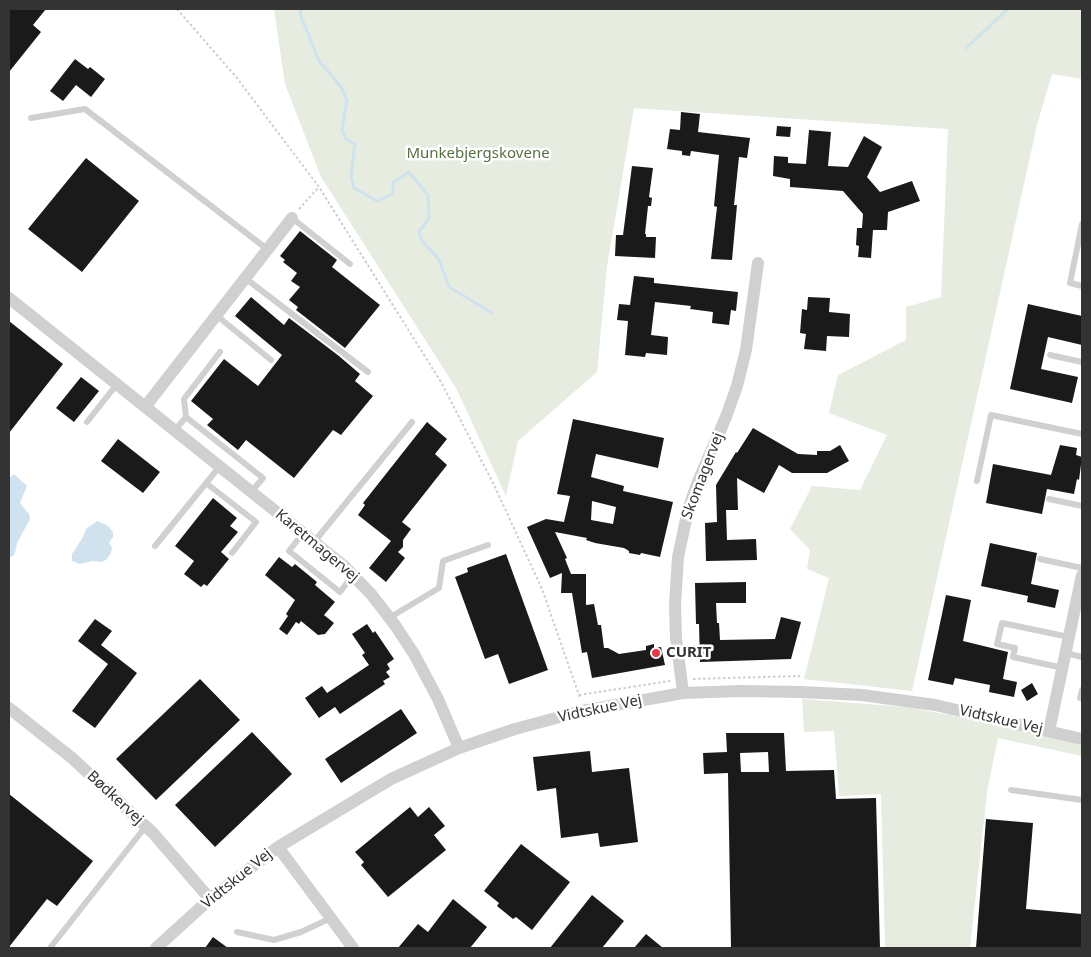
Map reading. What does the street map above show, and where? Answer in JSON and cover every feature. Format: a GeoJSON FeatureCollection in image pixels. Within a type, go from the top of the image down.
{"type":"FeatureCollection","features":[{"type":"Feature","properties":{"kind":"street"},"geometry":{"type":"LineString","coordinates":[[145,407],[292,218]]}},
{"type":"Feature","properties":{"kind":"street","name":"Skomagervej"},"geometry":{"type":"LineString","coordinates":[[683,693],[676,638],[675,596],[678,557],[688,510],[696,484],[726,417],[737,386],[746,350],[758,263]]}},
{"type":"Feature","properties":{"kind":"street","name":"Karetmagervej"},"geometry":{"type":"LineString","coordinates":[[9,298],[344,566],[370,594],[414,654],[438,699],[459,748]]}},
{"type":"Feature","properties":{"kind":"street"},"geometry":{"type":"LineString","coordinates":[[1049,731],[1069,637],[1079,605],[1082,575]]}},
{"type":"Feature","properties":{"kind":"street","name":"Vidtskue Vej"},"geometry":{"type":"LineString","coordinates":[[161,948],[210,899],[278,847],[391,779],[459,748],[515,729],[582,710],[683,693],[767,691],[862,695],[936,705],[1082,739]]}},
{"type":"Feature","properties":{"kind":"street","name":"Bødkervej"},"geometry":{"type":"LineString","coordinates":[[9,708],[72,758],[146,826],[186,869],[210,899]]}},
{"type":"Feature","properties":{"kind":"street"},"geometry":{"type":"LineString","coordinates":[[278,847],[353,948]]}},
{"type":"Feature","properties":{"kind":"street","name":"Vidtskue Vej"},"geometry":{"type":"LineString","coordinates":[[156,948],[174,934]]}},
{"type":"Feature","properties":{"kind":"lane"},"geometry":{"type":"LineString","coordinates":[[31,118],[85,109],[267,249]]}},
{"type":"Feature","properties":{"kind":"lane"},"geometry":{"type":"LineString","coordinates":[[292,218],[350,264]]}},
{"type":"Feature","properties":{"kind":"lane"},"geometry":{"type":"LineString","coordinates":[[1082,224],[1070,284],[1082,286]]}},
{"type":"Feature","properties":{"kind":"lane"},"geometry":{"type":"LineString","coordinates":[[245,278],[368,372]]}},
{"type":"Feature","properties":{"kind":"lane"},"geometry":{"type":"LineString","coordinates":[[216,316],[271,360]]}},
{"type":"Feature","properties":{"kind":"lane"},"geometry":{"type":"LineString","coordinates":[[220,352],[184,399],[186,417],[263,478],[252,492]]}},
{"type":"Feature","properties":{"kind":"lane"},"geometry":{"type":"LineString","coordinates":[[1050,355],[1082,362]]}},
{"type":"Feature","properties":{"kind":"lane"},"geometry":{"type":"LineString","coordinates":[[88,422],[117,384]]}},
{"type":"Feature","properties":{"kind":"lane"},"geometry":{"type":"LineString","coordinates":[[977,481],[991,415],[1082,434]]}},
{"type":"Feature","properties":{"kind":"lane"},"geometry":{"type":"LineString","coordinates":[[175,430],[186,417]]}},
{"type":"Feature","properties":{"kind":"lane"},"geometry":{"type":"LineString","coordinates":[[314,542],[412,422]]}},
{"type":"Feature","properties":{"kind":"lane"},"geometry":{"type":"LineString","coordinates":[[155,546],[220,466]]}},
{"type":"Feature","properties":{"kind":"lane"},"geometry":{"type":"LineString","coordinates":[[206,483],[256,522],[232,553]]}},
{"type":"Feature","properties":{"kind":"lane"},"geometry":{"type":"LineString","coordinates":[[1048,499],[1082,506]]}},
{"type":"Feature","properties":{"kind":"lane"},"geometry":{"type":"LineString","coordinates":[[303,533],[289,551],[340,592],[353,576]]}},
{"type":"Feature","properties":{"kind":"lane"},"geometry":{"type":"LineString","coordinates":[[389,618],[438,588],[443,561],[488,545]]}},
{"type":"Feature","properties":{"kind":"lane"},"geometry":{"type":"LineString","coordinates":[[1040,560],[1082,568]]}},
{"type":"Feature","properties":{"kind":"lane"},"geometry":{"type":"LineString","coordinates":[[1062,668],[1013,657],[1015,648],[997,644],[1002,623],[1069,637]]}},
{"type":"Feature","properties":{"kind":"lane"},"geometry":{"type":"LineString","coordinates":[[1066,653],[1082,657]]}},
{"type":"Feature","properties":{"kind":"lane"},"geometry":{"type":"LineString","coordinates":[[1080,698],[1082,690]]}},
{"type":"Feature","properties":{"kind":"lane"},"geometry":{"type":"LineString","coordinates":[[1011,790],[1082,800]]}},
{"type":"Feature","properties":{"kind":"lane"},"geometry":{"type":"LineString","coordinates":[[50,948],[146,826]]}},
{"type":"Feature","properties":{"kind":"lane"},"geometry":{"type":"LineString","coordinates":[[237,932],[274,940],[301,932],[331,918]]}},
{"type":"Feature","properties":{"kind":"path"},"geometry":{"type":"LineString","coordinates":[[176,9],[237,78],[319,186],[442,382],[494,485],[542,589],[579,695],[582,710]]}},
{"type":"Feature","properties":{"kind":"path"},"geometry":{"type":"LineString","coordinates":[[292,218],[319,186]]}},
{"type":"Feature","properties":{"kind":"green space","name":"Munkebjergskovene"},"geometry":{"type":"Polygon","coordinates":[[[274,9],[1082,9],[1082,79],[1052,74],[1037,125],[912,691],[804,679],[829,578],[807,569],[810,550],[790,529],[812,486],[860,490],[887,435],[829,413],[838,375],[906,340],[906,307],[941,297],[948,129],[634,108],[607,266],[597,372],[518,441],[506,496],[456,388],[321,177],[285,84],[274,9]]]}},
{"type":"Feature","properties":{"kind":"green space"},"geometry":{"type":"Polygon","coordinates":[[[802,699],[906,707],[999,724],[1082,745],[1082,756],[998,738],[987,792],[970,948],[885,948],[881,794],[839,796],[834,731],[804,732],[802,699]]]}},
{"type":"Feature","properties":{"kind":"water"},"geometry":{"type":"Polygon","coordinates":[[[14,474],[27,486],[20,503],[29,514],[30,519],[17,543],[15,553],[9,557],[9,478],[14,474]]]}},
{"type":"Feature","properties":{"kind":"water"},"geometry":{"type":"Polygon","coordinates":[[[97,521],[107,525],[113,532],[113,537],[109,543],[112,547],[111,553],[106,560],[101,562],[93,561],[80,564],[72,561],[72,554],[86,529],[97,521]]]}},
{"type":"Feature","properties":{"kind":"building"},"geometry":{"type":"Polygon","coordinates":[[[9,9],[46,9],[33,25],[41,32],[9,72],[9,9]]]}},
{"type":"Feature","properties":{"kind":"building"},"geometry":{"type":"Polygon","coordinates":[[[75,59],[88,69],[90,67],[105,79],[91,97],[76,85],[63,101],[50,91],[75,59]]]}},
{"type":"Feature","properties":{"kind":"building"},"geometry":{"type":"Polygon","coordinates":[[[681,112],[700,114],[698,132],[750,138],[747,158],[739,157],[734,205],[737,205],[732,260],[711,259],[717,207],[714,206],[719,155],[691,151],[690,156],[682,155],[682,151],[667,149],[670,129],[680,130],[681,112]]]}},
{"type":"Feature","properties":{"kind":"building"},"geometry":{"type":"Polygon","coordinates":[[[777,126],[791,127],[790,137],[776,136],[777,126]]]}},
{"type":"Feature","properties":{"kind":"building"},"geometry":{"type":"Polygon","coordinates":[[[809,130],[831,132],[828,166],[848,167],[864,136],[882,147],[867,177],[880,192],[912,181],[920,201],[888,212],[887,230],[873,230],[871,258],[858,257],[859,246],[856,245],[857,228],[862,228],[863,214],[843,191],[790,187],[790,179],[773,176],[774,156],[788,157],[788,163],[806,164],[809,130]]]}},
{"type":"Feature","properties":{"kind":"building"},"geometry":{"type":"Polygon","coordinates":[[[86,158],[139,201],[82,272],[28,229],[86,158]]]}},
{"type":"Feature","properties":{"kind":"building"},"geometry":{"type":"Polygon","coordinates":[[[632,166],[653,168],[649,197],[652,198],[651,206],[648,206],[645,234],[646,237],[656,237],[655,258],[615,256],[616,235],[623,235],[632,166]]]}},
{"type":"Feature","properties":{"kind":"building"},"geometry":{"type":"Polygon","coordinates":[[[300,231],[337,260],[332,267],[380,305],[345,348],[296,310],[298,307],[289,300],[300,287],[291,281],[297,273],[283,262],[285,260],[280,256],[300,231]]]}},
{"type":"Feature","properties":{"kind":"building"},"geometry":{"type":"Polygon","coordinates":[[[634,276],[654,278],[654,283],[738,292],[736,311],[731,310],[729,325],[712,323],[713,312],[690,309],[691,306],[655,302],[651,335],[668,337],[667,355],[646,353],[645,357],[625,355],[628,321],[617,320],[619,304],[630,305],[634,276]]]}},
{"type":"Feature","properties":{"kind":"building"},"geometry":{"type":"Polygon","coordinates":[[[251,297],[284,325],[289,318],[339,356],[360,374],[355,381],[373,396],[341,435],[333,430],[294,478],[246,440],[238,450],[207,425],[213,419],[191,401],[224,359],[258,386],[282,355],[235,316],[251,297]]]}},
{"type":"Feature","properties":{"kind":"building"},"geometry":{"type":"Polygon","coordinates":[[[808,297],[830,298],[829,312],[850,314],[849,337],[827,336],[826,351],[804,349],[806,334],[800,333],[802,309],[807,310],[808,297]]]}},
{"type":"Feature","properties":{"kind":"building"},"geometry":{"type":"Polygon","coordinates":[[[1028,304],[1082,316],[1082,345],[1048,337],[1041,369],[1078,377],[1072,403],[1010,389],[1028,304]]]}},
{"type":"Feature","properties":{"kind":"building"},"geometry":{"type":"Polygon","coordinates":[[[9,321],[63,364],[9,433],[9,321]]]}},
{"type":"Feature","properties":{"kind":"building"},"geometry":{"type":"Polygon","coordinates":[[[81,377],[99,391],[74,422],[56,408],[81,377]]]}},
{"type":"Feature","properties":{"kind":"building"},"geometry":{"type":"Polygon","coordinates":[[[573,419],[664,438],[658,468],[596,454],[591,477],[624,486],[623,491],[673,502],[660,557],[641,553],[640,555],[629,553],[624,548],[595,543],[586,540],[587,538],[555,532],[567,558],[565,559],[571,574],[586,574],[586,605],[594,604],[598,625],[601,625],[604,648],[619,654],[646,650],[646,646],[654,644],[654,648],[661,647],[665,665],[592,678],[587,652],[582,653],[572,593],[561,593],[562,573],[550,578],[527,527],[546,519],[564,522],[570,496],[557,494],[573,419]],[[592,501],[591,520],[613,524],[616,507],[592,501]]]}},
{"type":"Feature","properties":{"kind":"building"},"geometry":{"type":"Polygon","coordinates":[[[427,422],[447,439],[435,454],[447,465],[402,522],[411,529],[403,540],[403,547],[398,552],[405,558],[386,582],[369,568],[391,541],[358,515],[365,505],[363,503],[427,422]]]}},
{"type":"Feature","properties":{"kind":"building"},"geometry":{"type":"Polygon","coordinates":[[[753,428],[798,454],[817,455],[817,451],[830,451],[840,445],[849,461],[827,473],[792,473],[779,465],[764,493],[737,478],[738,510],[726,510],[727,540],[756,539],[757,560],[706,561],[705,523],[717,522],[716,485],[753,428]]]}},
{"type":"Feature","properties":{"kind":"building"},"geometry":{"type":"Polygon","coordinates":[[[118,439],[160,472],[143,493],[101,461],[118,439]]]}},
{"type":"Feature","properties":{"kind":"building"},"geometry":{"type":"Polygon","coordinates":[[[1060,445],[1077,448],[1076,455],[1082,457],[1079,480],[1077,479],[1074,494],[1047,489],[1042,514],[986,503],[993,464],[1051,475],[1060,445]]]}},
{"type":"Feature","properties":{"kind":"building"},"geometry":{"type":"Polygon","coordinates":[[[213,498],[237,518],[230,526],[238,532],[221,552],[229,559],[207,586],[204,584],[201,587],[184,574],[194,561],[175,546],[213,498]]]}},
{"type":"Feature","properties":{"kind":"building"},"geometry":{"type":"Polygon","coordinates":[[[990,543],[1037,553],[1031,584],[1059,590],[1055,608],[1027,602],[1028,596],[981,586],[990,543]]]}},
{"type":"Feature","properties":{"kind":"building"},"geometry":{"type":"Polygon","coordinates":[[[506,554],[548,670],[509,684],[498,654],[485,659],[455,577],[468,572],[467,568],[506,554]]]}},
{"type":"Feature","properties":{"kind":"building"},"geometry":{"type":"Polygon","coordinates":[[[279,557],[292,567],[295,564],[317,582],[315,585],[335,602],[324,615],[334,623],[325,634],[318,635],[301,621],[299,624],[296,622],[287,635],[279,629],[288,616],[286,614],[295,600],[265,575],[279,557]]]}},
{"type":"Feature","properties":{"kind":"building"},"geometry":{"type":"Polygon","coordinates":[[[746,582],[746,603],[716,603],[720,640],[775,639],[781,617],[801,622],[791,659],[700,662],[699,624],[696,624],[695,583],[746,582]]]}},
{"type":"Feature","properties":{"kind":"building"},"geometry":{"type":"Polygon","coordinates":[[[946,595],[971,600],[963,641],[1008,652],[1003,679],[1017,682],[1014,697],[989,692],[990,685],[955,678],[953,685],[928,680],[946,595]]]}},
{"type":"Feature","properties":{"kind":"building"},"geometry":{"type":"Polygon","coordinates":[[[95,619],[112,631],[101,645],[137,673],[95,728],[72,711],[108,664],[78,641],[95,619]]]}},
{"type":"Feature","properties":{"kind":"building"},"geometry":{"type":"Polygon","coordinates":[[[367,624],[373,633],[375,631],[394,659],[387,664],[390,669],[386,672],[390,677],[383,681],[385,684],[340,714],[335,707],[319,718],[305,698],[322,686],[327,693],[369,665],[362,655],[365,653],[352,634],[367,624]]]}},
{"type":"Feature","properties":{"kind":"building"},"geometry":{"type":"Polygon","coordinates":[[[200,679],[240,720],[156,800],[116,759],[200,679]]]}},
{"type":"Feature","properties":{"kind":"building"},"geometry":{"type":"Polygon","coordinates":[[[1032,683],[1038,694],[1027,701],[1021,690],[1032,683]]]}},
{"type":"Feature","properties":{"kind":"building"},"geometry":{"type":"Polygon","coordinates":[[[401,709],[417,733],[341,783],[325,759],[401,709]]]}},
{"type":"Feature","properties":{"kind":"building"},"geometry":{"type":"Polygon","coordinates":[[[252,732],[292,774],[215,847],[175,805],[252,732]]]}},
{"type":"Feature","properties":{"kind":"building"},"geometry":{"type":"Polygon","coordinates":[[[726,733],[784,733],[786,771],[834,770],[836,799],[876,798],[880,948],[731,948],[728,773],[704,774],[703,753],[727,752],[726,733]],[[768,752],[740,753],[741,772],[769,772],[768,752]]]}},
{"type":"Feature","properties":{"kind":"building"},"geometry":{"type":"Polygon","coordinates":[[[590,751],[592,772],[629,768],[638,842],[600,847],[598,833],[561,838],[556,788],[537,791],[533,757],[590,751]]]}},
{"type":"Feature","properties":{"kind":"building"},"geometry":{"type":"Polygon","coordinates":[[[9,794],[93,861],[57,906],[47,899],[9,947],[9,794]]]}},
{"type":"Feature","properties":{"kind":"building"},"geometry":{"type":"Polygon","coordinates":[[[410,807],[418,817],[429,807],[445,826],[434,835],[446,850],[388,897],[361,865],[364,862],[355,852],[410,807]]]}},
{"type":"Feature","properties":{"kind":"building"},"geometry":{"type":"Polygon","coordinates":[[[986,819],[1033,823],[1026,909],[1082,914],[1082,948],[976,948],[986,819]]]}},
{"type":"Feature","properties":{"kind":"building"},"geometry":{"type":"Polygon","coordinates":[[[521,844],[570,882],[532,930],[516,917],[513,919],[497,906],[499,903],[484,891],[521,844]]]}},
{"type":"Feature","properties":{"kind":"building"},"geometry":{"type":"Polygon","coordinates":[[[592,895],[624,921],[602,948],[550,948],[592,895]]]}},
{"type":"Feature","properties":{"kind":"building"},"geometry":{"type":"Polygon","coordinates":[[[453,899],[487,927],[470,948],[398,948],[418,924],[428,932],[453,899]]]}},
{"type":"Feature","properties":{"kind":"building"},"geometry":{"type":"Polygon","coordinates":[[[646,934],[663,948],[634,948],[646,934]]]}},
{"type":"Feature","properties":{"kind":"building"},"geometry":{"type":"Polygon","coordinates":[[[213,937],[228,948],[205,948],[213,937]]]}},
{"type":"Feature","properties":{"kind":"waterway"},"geometry":{"type":"LineString","coordinates":[[301,9],[300,14],[319,61],[341,87],[347,100],[342,129],[345,138],[355,144],[351,176],[354,188],[377,201],[393,194],[393,183],[409,172],[428,195],[429,219],[419,231],[421,239],[439,260],[449,287],[492,313]]}},
{"type":"Feature","properties":{"kind":"waterway"},"geometry":{"type":"LineString","coordinates":[[966,48],[1008,9]]}},
{"type":"Feature","properties":{"kind":"place","name":"CURIT"},"geometry":{"type":"Point","coordinates":[656,653]}}]}
